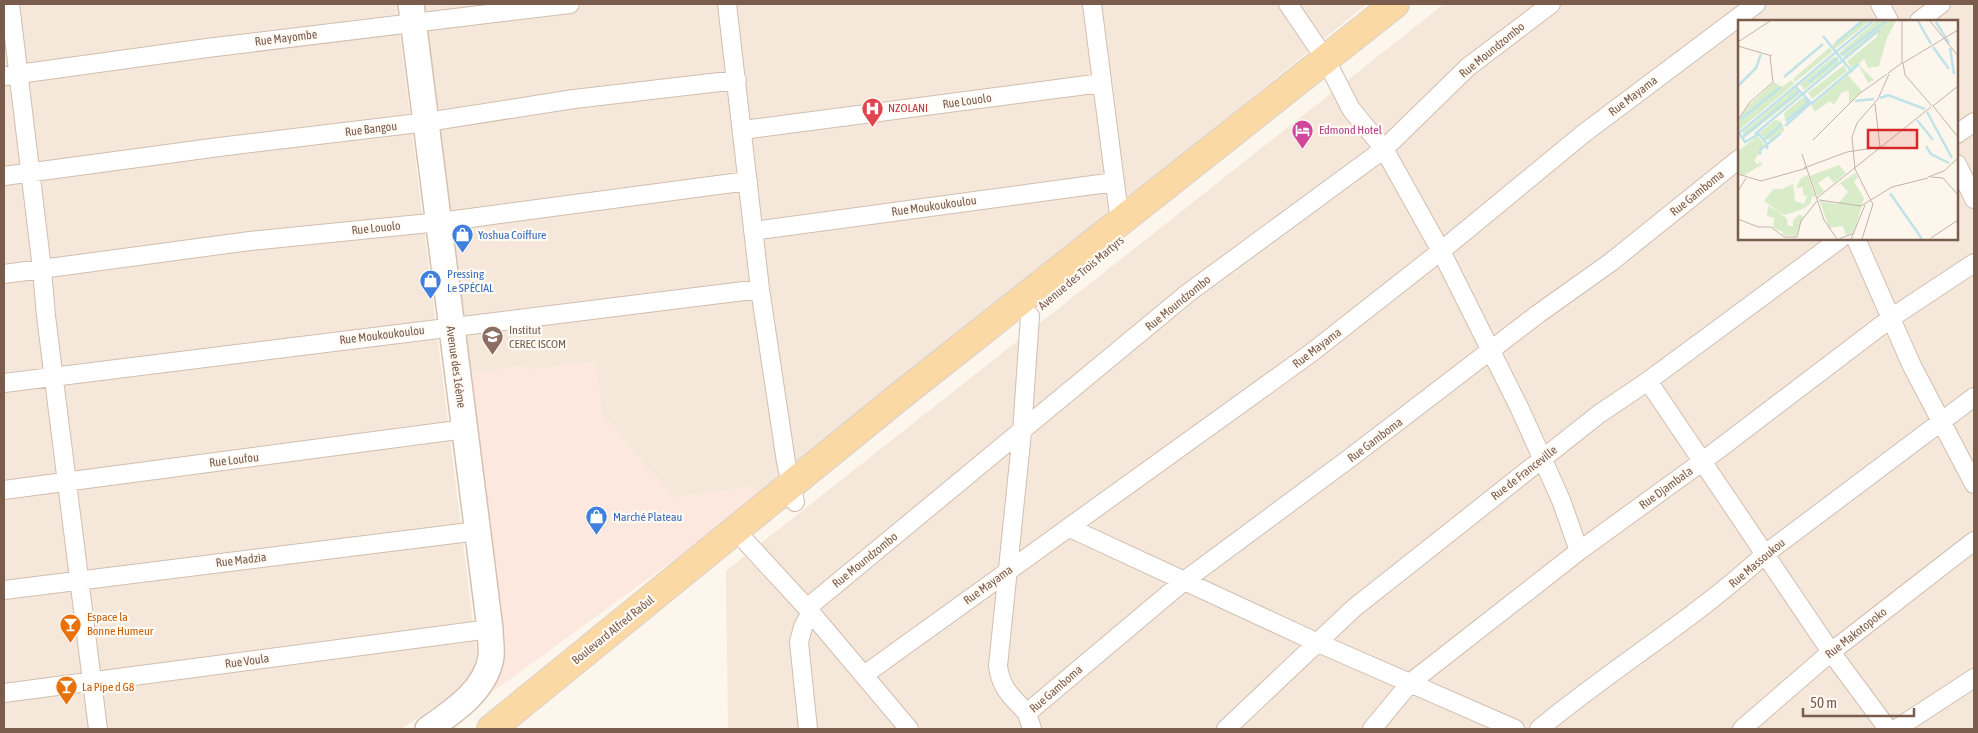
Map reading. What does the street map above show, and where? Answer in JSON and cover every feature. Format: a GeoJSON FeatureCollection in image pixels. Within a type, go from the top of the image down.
{"type":"FeatureCollection","features":[{"type":"Feature","properties":{"kind":"main road","name":"Avenue des Trois Martyrs"},"geometry":{"type":"LineString","coordinates":[[793,494],[1030,316],[1329,67],[1395,4]]}},
{"type":"Feature","properties":{"kind":"main road","name":"Avenue des Trois Martyrs"},"geometry":{"type":"LineString","coordinates":[[742,537],[793,494],[900,396],[1120,222],[1416,4]]}},
{"type":"Feature","properties":{"kind":"main road","name":"Avenue des 16ème"},"geometry":{"type":"LineString","coordinates":[[412,13],[478,531],[490,629],[491,657],[484,678],[476,690],[449,715],[428,729]]}},
{"type":"Feature","properties":{"kind":"main road","name":"Boulevard Alfred Raôul"},"geometry":{"type":"LineString","coordinates":[[490,729],[742,537]]}},
{"type":"Feature","properties":{"kind":"main road","name":"Boulevard Alfred Raôul"},"geometry":{"type":"LineString","coordinates":[[519,729],[742,537]]}},
{"type":"Feature","properties":{"kind":"street"},"geometry":{"type":"LineString","coordinates":[[10,4],[11,75],[30,172],[46,316],[98,729]]}},
{"type":"Feature","properties":{"kind":"street","name":"Rue Mayombe"},"geometry":{"type":"LineString","coordinates":[[11,75],[207,48],[412,13],[570,4]]}},
{"type":"Feature","properties":{"kind":"street"},"geometry":{"type":"LineString","coordinates":[[727,4],[760,289],[793,494]]}},
{"type":"Feature","properties":{"kind":"street"},"geometry":{"type":"LineString","coordinates":[[1092,4],[1120,222]]}},
{"type":"Feature","properties":{"kind":"street"},"geometry":{"type":"LineString","coordinates":[[1288,4],[1329,67],[1351,109],[1384,149],[1441,251],[1492,352],[1542,458],[1579,551]]}},
{"type":"Feature","properties":{"kind":"street","name":"Rue Moundzombo"},"geometry":{"type":"LineString","coordinates":[[809,610],[1188,293],[1384,149],[1468,67],[1551,4]]}},
{"type":"Feature","properties":{"kind":"street","name":"Rue Mayama"},"geometry":{"type":"LineString","coordinates":[[864,675],[1312,353],[1441,251],[1583,134],[1740,13],[1756,4]]}},
{"type":"Feature","properties":{"kind":"street"},"geometry":{"type":"LineString","coordinates":[[1880,4],[1888,20]]}},
{"type":"Feature","properties":{"kind":"street"},"geometry":{"type":"LineString","coordinates":[[1920,20],[1941,4]]}},
{"type":"Feature","properties":{"kind":"street","name":"Rue Bangou"},"geometry":{"type":"LineString","coordinates":[[4,176],[219,147],[427,122],[574,99],[737,80]]}},
{"type":"Feature","properties":{"kind":"street","name":"Rue Louolo"},"geometry":{"type":"LineString","coordinates":[[743,130],[1102,83]]}},
{"type":"Feature","properties":{"kind":"street"},"geometry":{"type":"LineString","coordinates":[[1958,133],[1974,122]]}},
{"type":"Feature","properties":{"kind":"street","name":"Rue Gamboma"},"geometry":{"type":"LineString","coordinates":[[1029,721],[1184,581],[1492,352],[1538,314],[1611,262],[1738,160]]}},
{"type":"Feature","properties":{"kind":"street"},"geometry":{"type":"LineString","coordinates":[[1958,166],[1974,199]]}},
{"type":"Feature","properties":{"kind":"street","name":"Rue Louolo"},"geometry":{"type":"LineString","coordinates":[[4,274],[250,241],[440,222],[748,181]]}},
{"type":"Feature","properties":{"kind":"street","name":"Rue Moukoukoulou"},"geometry":{"type":"LineString","coordinates":[[753,231],[1115,182]]}},
{"type":"Feature","properties":{"kind":"street","name":"Rue de Franceville"},"geometry":{"type":"LineString","coordinates":[[1226,729],[1354,608],[1599,414],[1648,381],[1839,240]]}},
{"type":"Feature","properties":{"kind":"street"},"geometry":{"type":"LineString","coordinates":[[1856,240],[1912,366],[1974,484]]}},
{"type":"Feature","properties":{"kind":"street","name":"Rue Djambala"},"geometry":{"type":"LineString","coordinates":[[1372,729],[1410,683],[1579,551],[1703,461],[1891,318],[1974,262]]}},
{"type":"Feature","properties":{"kind":"street","name":"Rue Moukoukoulou"},"geometry":{"type":"LineString","coordinates":[[4,382],[760,289]]}},
{"type":"Feature","properties":{"kind":"street"},"geometry":{"type":"LineString","coordinates":[[1029,721],[1004,689],[998,666],[1022,432],[1030,316]]}},
{"type":"Feature","properties":{"kind":"street"},"geometry":{"type":"LineString","coordinates":[[1648,381],[1832,652],[1888,729]]}},
{"type":"Feature","properties":{"kind":"street","name":"Rue Massoukou"},"geometry":{"type":"LineString","coordinates":[[1540,729],[1589,688],[1737,580],[1765,554],[1974,397]]}},
{"type":"Feature","properties":{"kind":"street","name":"Rue Loufou"},"geometry":{"type":"LineString","coordinates":[[4,490],[465,429]]}},
{"type":"Feature","properties":{"kind":"street"},"geometry":{"type":"LineString","coordinates":[[1070,528],[1316,642],[1515,729]]}},
{"type":"Feature","properties":{"kind":"street","name":"Rue Madzia"},"geometry":{"type":"LineString","coordinates":[[4,590],[478,531]]}},
{"type":"Feature","properties":{"kind":"street"},"geometry":{"type":"LineString","coordinates":[[742,537],[809,610],[909,729]]}},
{"type":"Feature","properties":{"kind":"street","name":"Rue Makotopoko"},"geometry":{"type":"LineString","coordinates":[[1742,729],[1832,652],[1974,541]]}},
{"type":"Feature","properties":{"kind":"street"},"geometry":{"type":"LineString","coordinates":[[808,729],[800,642],[809,610]]}},
{"type":"Feature","properties":{"kind":"street","name":"Rue Voula"},"geometry":{"type":"LineString","coordinates":[[4,693],[490,629]]}},
{"type":"Feature","properties":{"kind":"street"},"geometry":{"type":"LineString","coordinates":[[1896,729],[1974,678]]}},
{"type":"Feature","properties":{"kind":"shaded area"},"geometry":{"type":"Polygon","coordinates":[[[4,4],[396,4],[477,655],[468,684],[401,729],[4,729],[4,4]]]}},
{"type":"Feature","properties":{"kind":"shaded area"},"geometry":{"type":"Polygon","coordinates":[[[420,4],[1367,4],[759,498],[751,487],[673,498],[602,414],[595,362],[527,370],[526,366],[466,374],[420,4]]]}},
{"type":"Feature","properties":{"kind":"shaded area"},"geometry":{"type":"Polygon","coordinates":[[[1444,4],[1974,4],[1974,729],[728,729],[726,571],[1444,4]]]}},
{"type":"Feature","properties":{"kind":"shaded area","name":"Marché Plateau"},"geometry":{"type":"Polygon","coordinates":[[[596,362],[602,414],[673,498],[752,487],[759,498],[494,691],[498,653],[466,374],[527,366],[527,370],[596,362]]]}},
{"type":"Feature","properties":{"kind":"place","name":"NZOLANI"},"geometry":{"type":"Point","coordinates":[872,127]}},
{"type":"Feature","properties":{"kind":"place","name":"Edmond Hotel"},"geometry":{"type":"Point","coordinates":[1303,149]}},
{"type":"Feature","properties":{"kind":"place","name":"Yoshua Coiffure"},"geometry":{"type":"Point","coordinates":[462,254]}},
{"type":"Feature","properties":{"kind":"place","name":"Pressing Le SPÉCIAL"},"geometry":{"type":"Point","coordinates":[431,300]}},
{"type":"Feature","properties":{"kind":"place","name":"Institut CEREC ISCOM"},"geometry":{"type":"Point","coordinates":[493,356]}},
{"type":"Feature","properties":{"kind":"place","name":"Marché Plateau"},"geometry":{"type":"Point","coordinates":[597,536]}},
{"type":"Feature","properties":{"kind":"place","name":"Espace la Bonne Humeur"},"geometry":{"type":"Point","coordinates":[71,643]}},
{"type":"Feature","properties":{"kind":"place","name":"La Pipe d G8"},"geometry":{"type":"Point","coordinates":[66,706]}}]}
